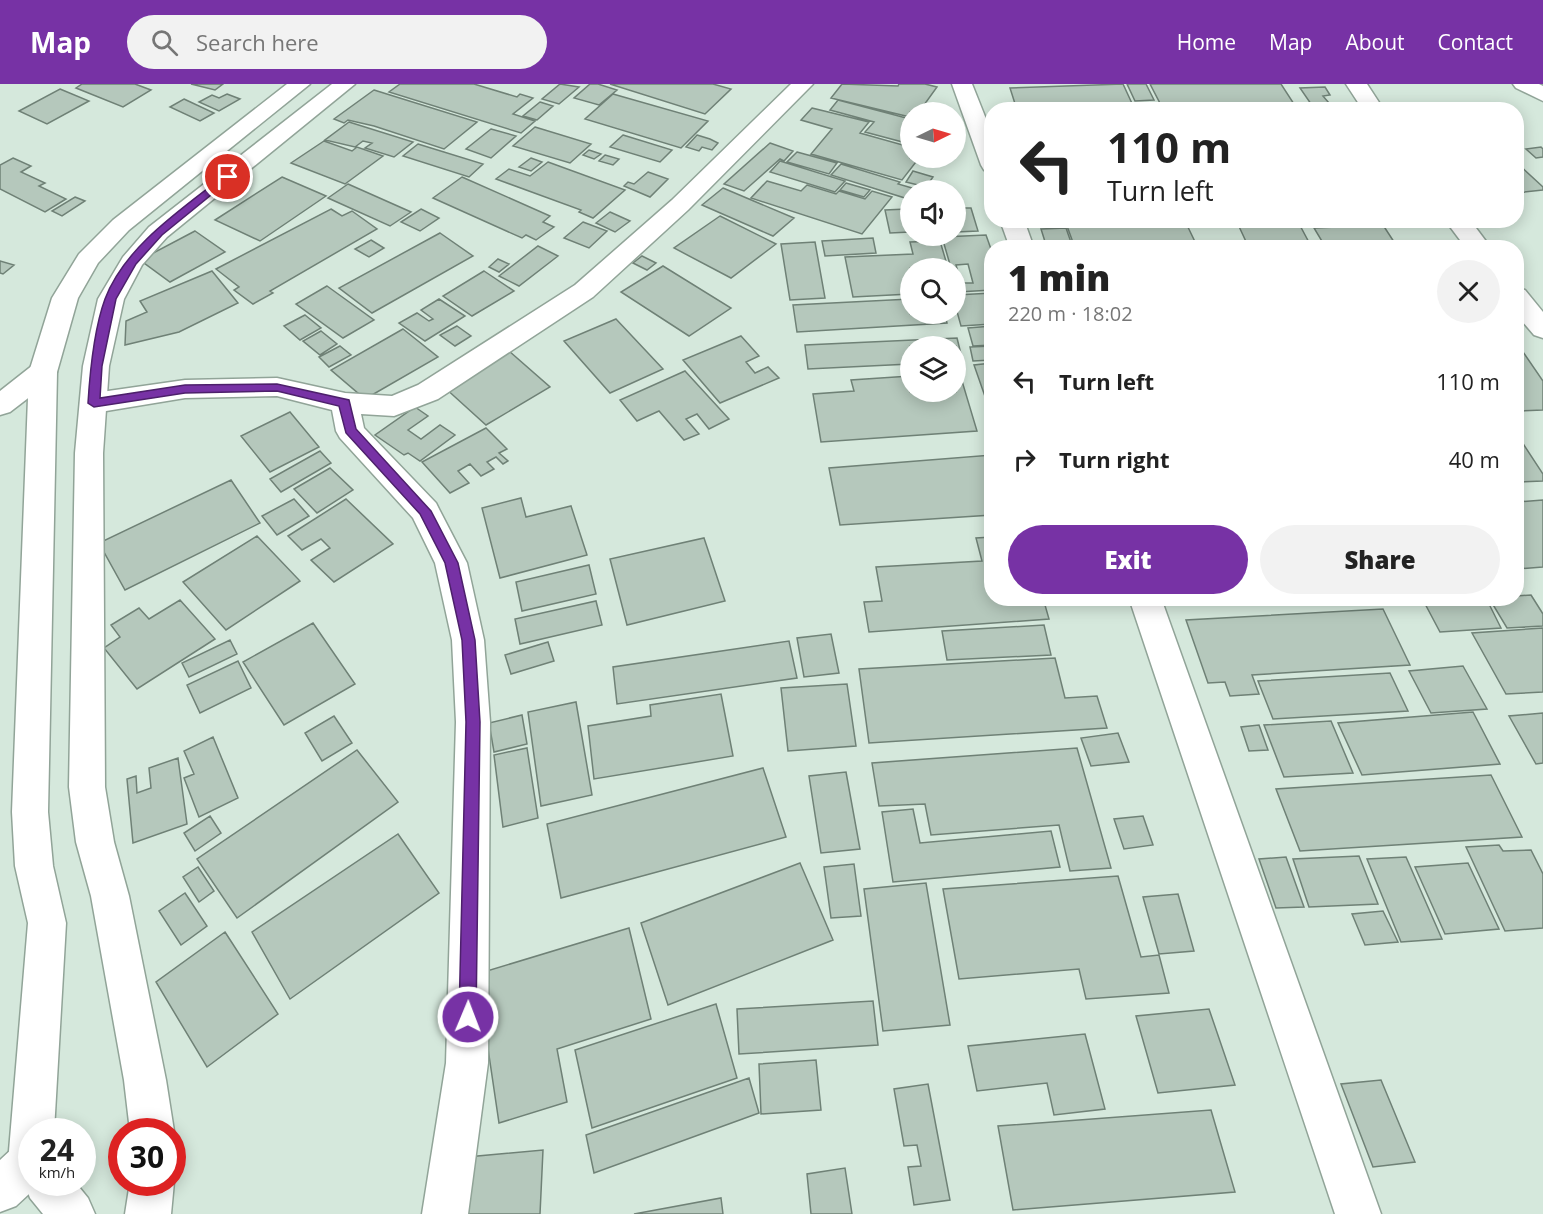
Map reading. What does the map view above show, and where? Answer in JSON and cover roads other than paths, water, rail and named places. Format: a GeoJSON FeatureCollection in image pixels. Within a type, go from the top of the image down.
{"type":"FeatureCollection","features":[{"type":"Feature","properties":{"kind":"main road"},"geometry":{"type":"LineString","coordinates":[[31,1118],[47,923],[34,866],[30,812],[43,372],[65,298],[88,259],[121,225],[300,84]]}},
{"type":"Feature","properties":{"kind":"main road"},"geometry":{"type":"LineString","coordinates":[[150,1118],[110,896],[95,842],[87,787],[89,453],[96,366],[111,299],[132,262],[158,232],[345,84]]}},
{"type":"Feature","properties":{"kind":"main road"},"geometry":{"type":"LineString","coordinates":[[94,403],[185,389],[277,387],[345,403],[394,406],[428,392],[584,291],[680,205],[803,84]]}},
{"type":"Feature","properties":{"kind":"main road"},"geometry":{"type":"LineString","coordinates":[[962,84],[984,143]]}},
{"type":"Feature","properties":{"kind":"main road"},"geometry":{"type":"LineString","coordinates":[[1356,84],[1368,102]]}},
{"type":"Feature","properties":{"kind":"main road"},"geometry":{"type":"LineString","coordinates":[[1523,84],[1543,95]]}},
{"type":"Feature","properties":{"kind":"main road"},"geometry":{"type":"LineString","coordinates":[[1463,228],[1473,240]]}},
{"type":"Feature","properties":{"kind":"main road"},"geometry":{"type":"LineString","coordinates":[[1524,306],[1543,329]]}},
{"type":"Feature","properties":{"kind":"main road"},"geometry":{"type":"LineString","coordinates":[[0,405],[43,372]]}},
{"type":"Feature","properties":{"kind":"main road"},"geometry":{"type":"LineString","coordinates":[[345,403],[350,430],[425,511],[451,563],[468,640],[473,722],[467,1063],[444,1214]]}},
{"type":"Feature","properties":{"kind":"main road"},"geometry":{"type":"LineString","coordinates":[[1147,606],[1358,1214]]}},
{"type":"Feature","properties":{"kind":"main road"},"geometry":{"type":"LineString","coordinates":[[57,1196],[72,1214]]}},
{"type":"Feature","properties":{"kind":"main road"},"geometry":{"type":"LineString","coordinates":[[148,1214],[150,1196]]}}]}
